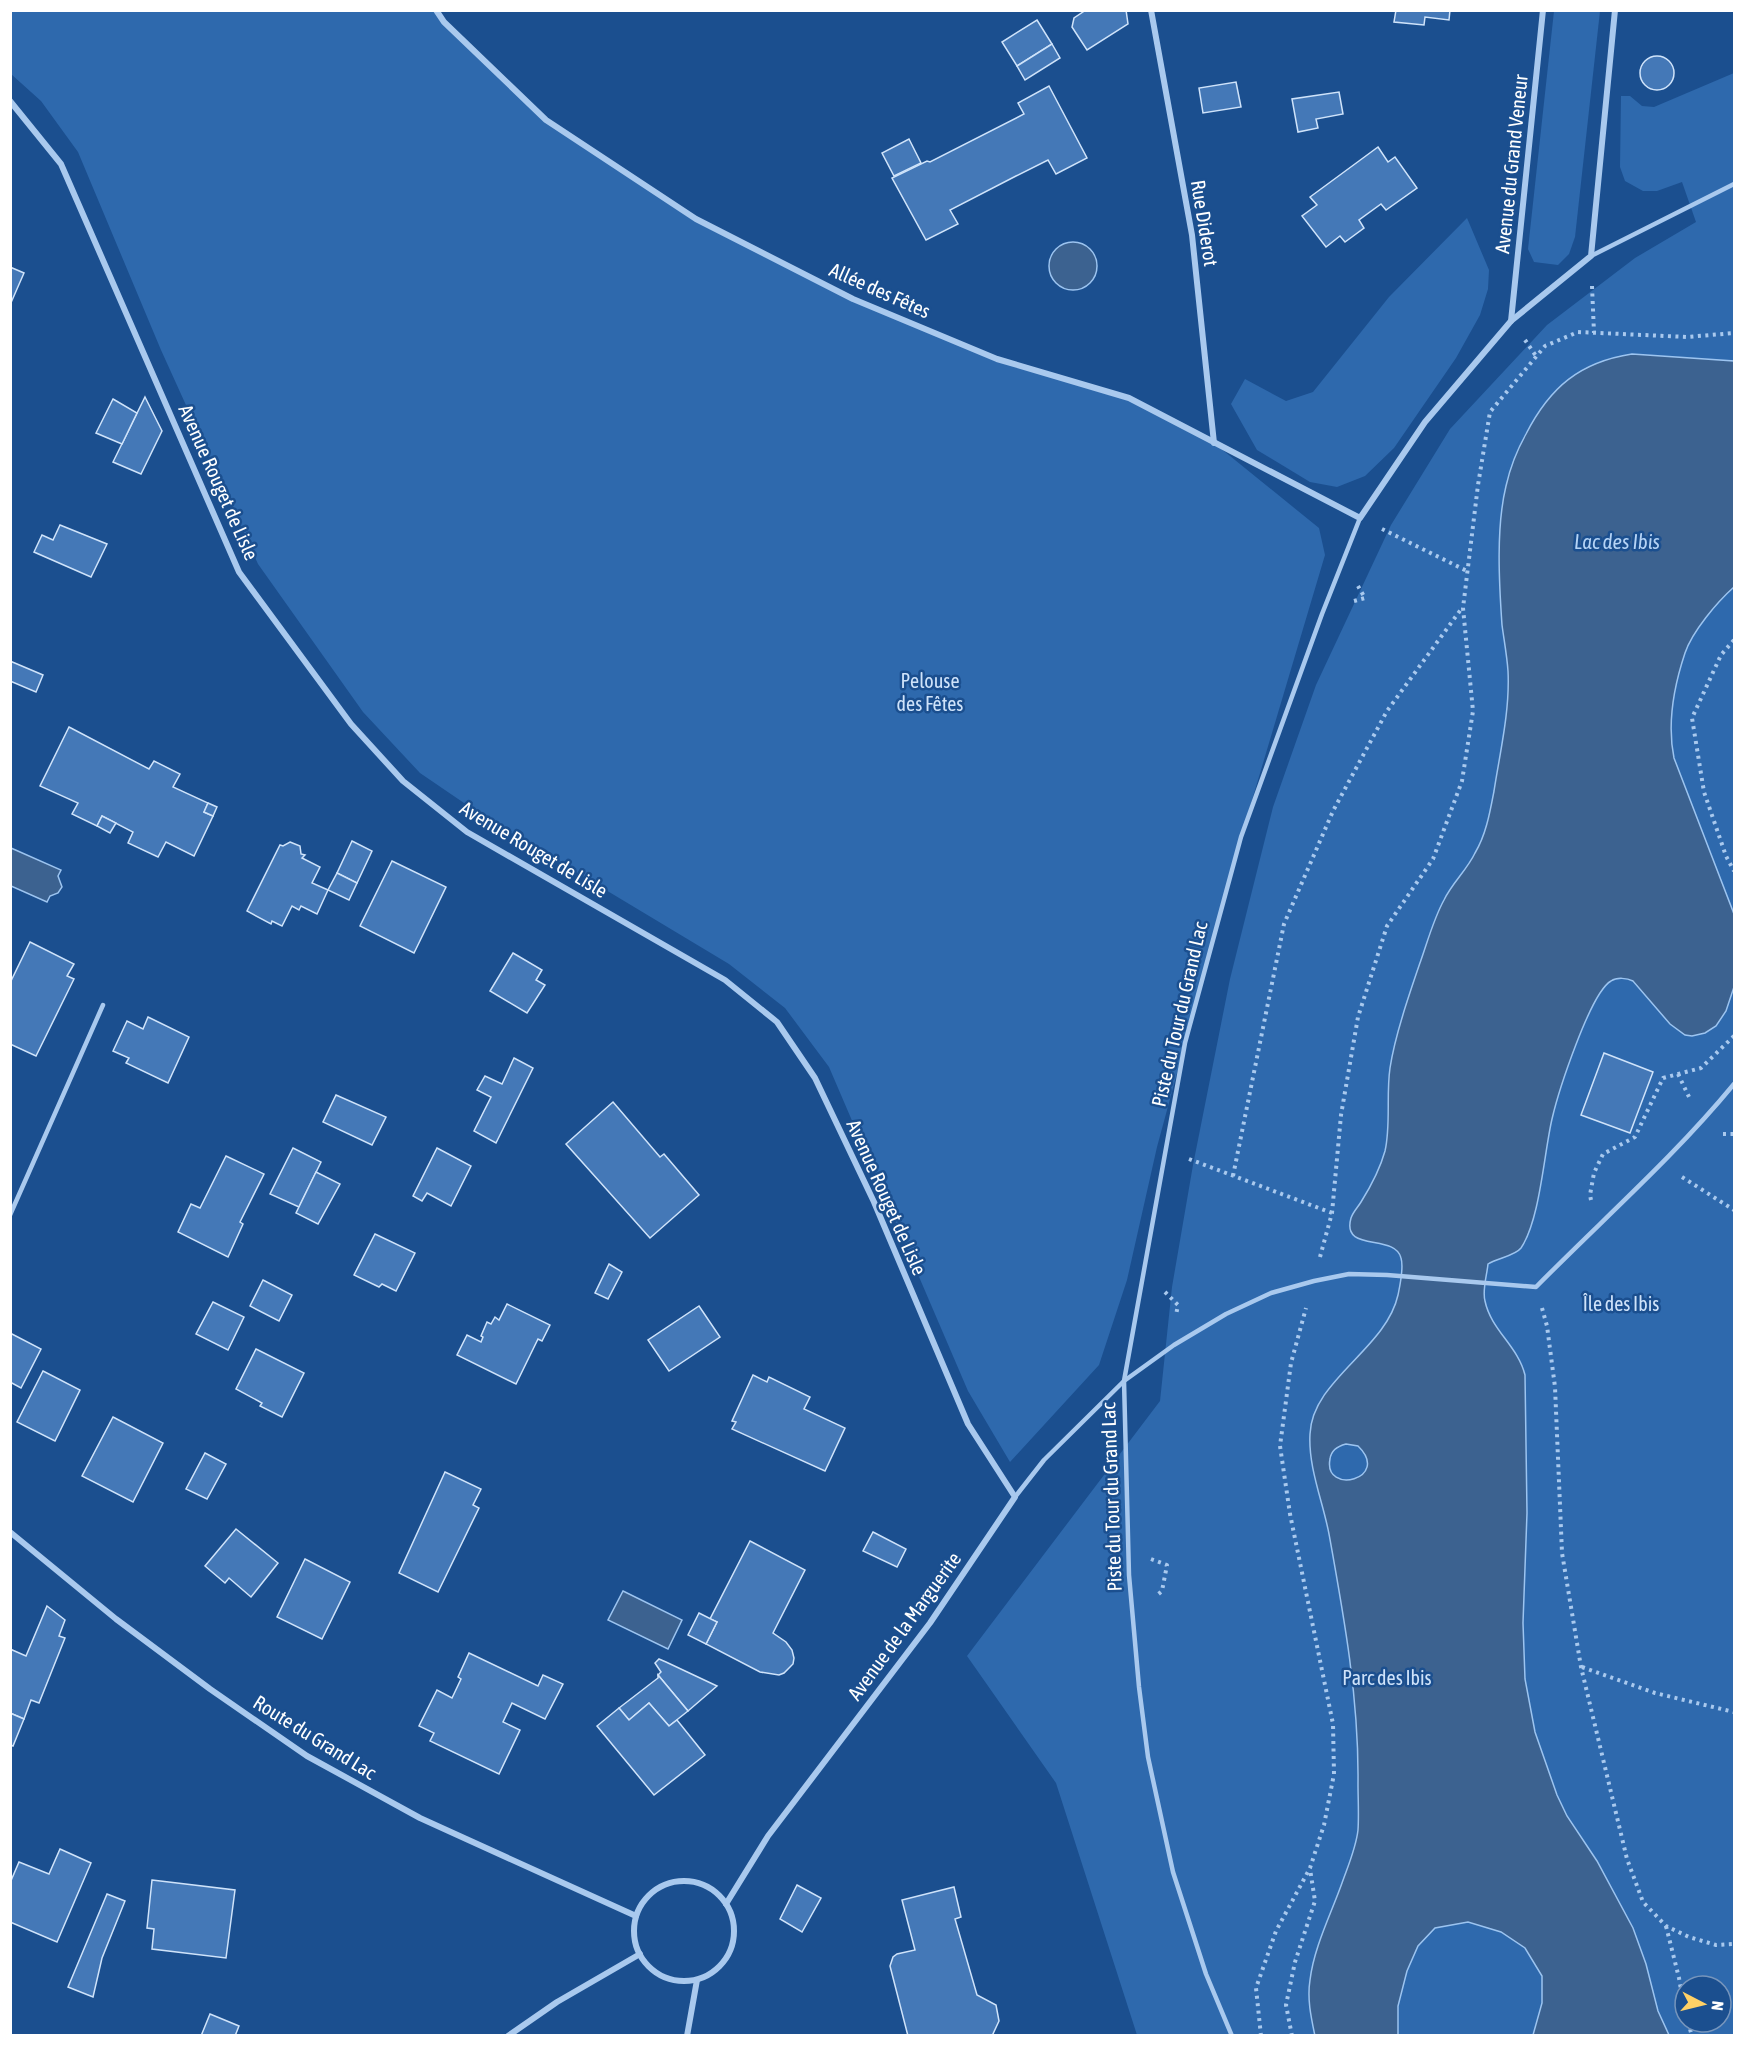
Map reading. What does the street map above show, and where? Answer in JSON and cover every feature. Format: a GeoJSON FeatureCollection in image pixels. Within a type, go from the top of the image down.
{"type":"FeatureCollection","features":[{"type":"Feature","properties":{"kind":"street","name":"Allée des Fêtes"},"geometry":{"type":"LineString","coordinates":[[436,10],[444,22],[546,120],[696,219],[853,299],[997,359],[1129,398],[1360,518]]}},
{"type":"Feature","properties":{"kind":"street","name":"Rue Diderot"},"geometry":{"type":"LineString","coordinates":[[1151,10],[1192,235],[1214,443]]}},
{"type":"Feature","properties":{"kind":"street","name":"Avenue du Grand Veneur"},"geometry":{"type":"LineString","coordinates":[[1511,321],[1543,10]]}},
{"type":"Feature","properties":{"kind":"street"},"geometry":{"type":"LineString","coordinates":[[1591,256],[1615,10]]}},
{"type":"Feature","properties":{"kind":"street","name":"Avenue Rouget de Lisle"},"geometry":{"type":"LineString","coordinates":[[10,101],[61,164],[235,561],[246,581],[351,724],[403,781],[467,832],[725,981],[777,1022],[815,1078],[874,1202],[968,1424],[1015,1497]]}},
{"type":"Feature","properties":{"kind":"street","name":"Piste du Tour du Grand Lac"},"geometry":{"type":"LineString","coordinates":[[1360,518],[1425,422],[1511,321],[1591,256]]}},
{"type":"Feature","properties":{"kind":"street","name":"Avenue de la Marguerite"},"geometry":{"type":"LineString","coordinates":[[726,1904],[768,1836],[930,1623],[1015,1497]]}},
{"type":"Feature","properties":{"kind":"street","name":"Route du Grand Lac"},"geometry":{"type":"LineString","coordinates":[[10,1532],[116,1619],[210,1689],[307,1756],[420,1818],[636,1916]]}},
{"type":"Feature","properties":{"kind":"street"},"geometry":{"type":"LineString","coordinates":[[678,1881],[696,1882],[713,1890],[726,1904],[732,1918],[734,1934],[731,1949],[723,1963],[712,1974],[697,1980],[680,1982],[664,1978],[650,1968],[640,1954],[634,1935],[636,1916],[645,1899],[660,1887],[678,1881]]}},
{"type":"Feature","properties":{"kind":"street"},"geometry":{"type":"LineString","coordinates":[[508,2036],[557,2002],[640,1954]]}},
{"type":"Feature","properties":{"kind":"street"},"geometry":{"type":"LineString","coordinates":[[687,2036],[697,1980]]}},
{"type":"Feature","properties":{"kind":"lane","name":"Piste du Tour du Grand Lac"},"geometry":{"type":"LineString","coordinates":[[1591,256],[1734,184]]}},
{"type":"Feature","properties":{"kind":"lane","name":"Piste du Tour du Grand Lac"},"geometry":{"type":"LineString","coordinates":[[1232,2036],[1206,1974],[1173,1872],[1148,1757],[1139,1688],[1130,1575],[1124,1381],[1185,1043],[1241,837],[1322,614],[1360,518]]}},
{"type":"Feature","properties":{"kind":"lane"},"geometry":{"type":"LineString","coordinates":[[10,1215],[103,1005]]}},
{"type":"Feature","properties":{"kind":"lane"},"geometry":{"type":"LineString","coordinates":[[1536,1287],[1599,1223],[1629,1198],[1664,1163],[1701,1124],[1734,1084]]}},
{"type":"Feature","properties":{"kind":"lane","name":"Avenue de la Marguerite"},"geometry":{"type":"LineString","coordinates":[[1015,1497],[1044,1460],[1124,1381],[1174,1345],[1226,1314],[1271,1293],[1349,1274],[1536,1287]]}},
{"type":"Feature","properties":{"kind":"path"},"geometry":{"type":"LineString","coordinates":[[1591,256],[1594,333]]}},
{"type":"Feature","properties":{"kind":"path"},"geometry":{"type":"LineString","coordinates":[[1261,2036],[1256,1988],[1276,1931],[1310,1868],[1324,1825],[1334,1773],[1334,1724],[1290,1514],[1280,1446],[1291,1363],[1332,1213],[1341,1115],[1358,1017],[1387,926],[1433,859],[1462,781],[1473,711],[1463,608],[1478,485],[1490,412],[1545,346],[1578,332],[1688,337],[1734,333]]}},
{"type":"Feature","properties":{"kind":"path"},"geometry":{"type":"LineString","coordinates":[[1360,518],[1467,571]]}},
{"type":"Feature","properties":{"kind":"path"},"geometry":{"type":"LineString","coordinates":[[1233,1176],[1284,924],[1333,811],[1387,711],[1463,608]]}},
{"type":"Feature","properties":{"kind":"path"},"geometry":{"type":"LineString","coordinates":[[1734,640],[1721,655],[1692,718],[1704,792],[1726,856],[1734,871]]}},
{"type":"Feature","properties":{"kind":"path"},"geometry":{"type":"LineString","coordinates":[[1599,1223],[1590,1195],[1594,1173],[1603,1154],[1635,1137],[1663,1078],[1701,1068],[1734,1036]]}},
{"type":"Feature","properties":{"kind":"path"},"geometry":{"type":"LineString","coordinates":[[1165,1150],[1332,1213]]}},
{"type":"Feature","properties":{"kind":"path"},"geometry":{"type":"LineString","coordinates":[[1664,1163],[1734,1210]]}},
{"type":"Feature","properties":{"kind":"path"},"geometry":{"type":"LineString","coordinates":[[1536,1287],[1547,1326],[1555,1387],[1562,1553],[1581,1667],[1627,1859],[1643,1902],[1666,1926],[1689,1937],[1716,1945],[1734,1944]]}},
{"type":"Feature","properties":{"kind":"path"},"geometry":{"type":"LineString","coordinates":[[1581,1667],[1654,1693],[1734,1712]]}},
{"type":"Feature","properties":{"kind":"path"},"geometry":{"type":"LineString","coordinates":[[1292,2036],[1286,2005],[1295,1962],[1315,1901],[1310,1868]]}},
{"type":"Feature","properties":{"kind":"path"},"geometry":{"type":"LineString","coordinates":[[1666,1926],[1678,1974]]}},
{"type":"Feature","properties":{"kind":"green space","name":"Pelouse des Fêtes"},"geometry":{"type":"Polygon","coordinates":[[[11,11],[436,11],[546,120],[696,219],[853,299],[997,359],[1129,398],[1214,443],[1319,528],[1325,555],[1241,837],[1157,1147],[1127,1280],[1099,1365],[1010,1462],[968,1391],[829,1067],[785,1008],[729,964],[486,818],[420,773],[363,712],[258,564],[161,350],[78,152],[41,101],[11,74],[11,11]]]}},
{"type":"Feature","properties":{"kind":"green space"},"geometry":{"type":"Polygon","coordinates":[[[1554,11],[1600,11],[1575,237],[1569,254],[1558,265],[1534,262],[1528,249],[1554,11]]]}},
{"type":"Feature","properties":{"kind":"green space","name":"Parc des Ibis"},"geometry":{"type":"Polygon","coordinates":[[[1734,73],[1734,2035],[1137,2035],[1056,1783],[967,1656],[1160,1401],[1172,1287],[1193,1165],[1230,979],[1273,807],[1316,685],[1391,525],[1450,429],[1547,325],[1635,258],[1696,222],[1682,182],[1657,191],[1643,191],[1625,181],[1620,167],[1621,96],[1630,96],[1642,106],[1654,107],[1734,73]]]}},
{"type":"Feature","properties":{"kind":"green space"},"geometry":{"type":"Polygon","coordinates":[[[1467,218],[1489,270],[1488,289],[1480,315],[1456,358],[1394,448],[1365,476],[1337,487],[1310,482],[1257,450],[1231,404],[1245,379],[1286,401],[1313,392],[1389,297],[1467,218]]]}},
{"type":"Feature","properties":{"kind":"water"},"geometry":{"type":"Polygon","coordinates":[[[1073,242],[1090,249],[1097,266],[1090,283],[1073,290],[1056,283],[1049,266],[1056,249],[1073,242]]]}},
{"type":"Feature","properties":{"kind":"water","name":"Lac des Ibis"},"geometry":{"type":"Polygon","coordinates":[[[1632,354],[1734,361],[1734,587],[1706,618],[1688,645],[1675,692],[1671,732],[1674,758],[1734,914],[1734,987],[1726,1011],[1716,1026],[1705,1033],[1692,1036],[1685,1035],[1670,1024],[1633,981],[1616,979],[1603,989],[1585,1023],[1561,1088],[1552,1119],[1533,1221],[1518,1251],[1488,1264],[1484,1292],[1488,1311],[1517,1355],[1525,1375],[1527,1513],[1523,1623],[1525,1679],[1535,1732],[1557,1795],[1567,1816],[1597,1861],[1633,1928],[1646,1964],[1658,2011],[1669,2035],[1533,2035],[1542,2003],[1542,1976],[1525,1948],[1501,1932],[1468,1922],[1435,1928],[1418,1946],[1407,1971],[1398,2006],[1398,2035],[1315,2036],[1309,1987],[1319,1943],[1354,1850],[1358,1830],[1358,1752],[1350,1658],[1329,1534],[1311,1459],[1310,1434],[1314,1415],[1323,1397],[1379,1332],[1391,1314],[1398,1295],[1402,1267],[1397,1251],[1389,1246],[1354,1236],[1350,1229],[1351,1218],[1372,1184],[1385,1151],[1392,1055],[1429,937],[1447,894],[1479,846],[1491,807],[1508,701],[1508,671],[1502,625],[1499,555],[1503,502],[1508,479],[1514,459],[1535,417],[1556,390],[1582,370],[1632,354]],[[1346,1444],[1333,1451],[1330,1459],[1331,1470],[1336,1477],[1345,1480],[1354,1479],[1367,1467],[1366,1458],[1358,1446],[1346,1444]]]}},
{"type":"Feature","properties":{"kind":"water"},"geometry":{"type":"Polygon","coordinates":[[[11,848],[61,870],[58,876],[62,887],[58,893],[50,896],[47,902],[11,886],[11,848]]]}},
{"type":"Feature","properties":{"kind":"water"},"geometry":{"type":"Polygon","coordinates":[[[623,1591],[682,1620],[668,1649],[608,1620],[623,1591]]]}},
{"type":"Feature","properties":{"kind":"building"},"geometry":{"type":"Polygon","coordinates":[[[1086,10],[1126,10],[1128,24],[1087,50],[1072,27],[1074,18],[1086,10]]]}},
{"type":"Feature","properties":{"kind":"building"},"geometry":{"type":"Polygon","coordinates":[[[1396,10],[1450,10],[1449,20],[1425,17],[1424,25],[1394,22],[1396,10]]]}},
{"type":"Feature","properties":{"kind":"building"},"geometry":{"type":"Polygon","coordinates":[[[1037,20],[1052,44],[1017,66],[1002,42],[1037,20]]]}},
{"type":"Feature","properties":{"kind":"building"},"geometry":{"type":"Polygon","coordinates":[[[1052,44],[1060,58],[1025,80],[1017,66],[1052,44]]]}},
{"type":"Feature","properties":{"kind":"building"},"geometry":{"type":"Polygon","coordinates":[[[1657,56],[1669,61],[1674,73],[1669,85],[1657,90],[1645,85],[1640,73],[1645,61],[1657,56]]]}},
{"type":"Feature","properties":{"kind":"building"},"geometry":{"type":"Polygon","coordinates":[[[1236,82],[1241,107],[1203,113],[1199,88],[1236,82]]]}},
{"type":"Feature","properties":{"kind":"building"},"geometry":{"type":"Polygon","coordinates":[[[1049,86],[1087,158],[1056,174],[1048,160],[1016,176],[950,210],[958,224],[926,240],[892,178],[927,161],[930,162],[1024,114],[1018,103],[1049,86]]]}},
{"type":"Feature","properties":{"kind":"building"},"geometry":{"type":"Polygon","coordinates":[[[1339,92],[1343,114],[1316,119],[1318,128],[1298,132],[1292,99],[1339,92]]]}},
{"type":"Feature","properties":{"kind":"building"},"geometry":{"type":"Polygon","coordinates":[[[909,139],[921,163],[894,176],[882,153],[909,139]]]}},
{"type":"Feature","properties":{"kind":"building"},"geometry":{"type":"Polygon","coordinates":[[[1378,147],[1388,162],[1395,157],[1417,188],[1386,210],[1381,204],[1359,220],[1364,228],[1345,242],[1340,236],[1326,247],[1302,216],[1317,205],[1310,197],[1378,147]]]}},
{"type":"Feature","properties":{"kind":"building"},"geometry":{"type":"Polygon","coordinates":[[[10,267],[24,273],[10,305],[10,267]]]}},
{"type":"Feature","properties":{"kind":"building"},"geometry":{"type":"Polygon","coordinates":[[[145,397],[162,431],[141,474],[113,462],[145,397]]]}},
{"type":"Feature","properties":{"kind":"building"},"geometry":{"type":"Polygon","coordinates":[[[113,399],[137,413],[122,444],[96,433],[113,399]]]}},
{"type":"Feature","properties":{"kind":"building"},"geometry":{"type":"Polygon","coordinates":[[[60,525],[107,544],[91,577],[34,552],[42,535],[53,540],[60,525]]]}},
{"type":"Feature","properties":{"kind":"building"},"geometry":{"type":"Polygon","coordinates":[[[10,661],[43,675],[36,692],[10,681],[10,661]]]}},
{"type":"Feature","properties":{"kind":"building"},"geometry":{"type":"Polygon","coordinates":[[[69,727],[149,769],[154,761],[180,774],[173,787],[208,803],[204,812],[213,816],[194,856],[166,842],[158,857],[128,843],[133,832],[102,816],[97,826],[72,814],[78,803],[40,786],[69,727]]]}},
{"type":"Feature","properties":{"kind":"building"},"geometry":{"type":"Polygon","coordinates":[[[208,803],[217,807],[213,816],[204,812],[208,803]]]}},
{"type":"Feature","properties":{"kind":"building"},"geometry":{"type":"Polygon","coordinates":[[[102,816],[116,823],[110,833],[97,826],[102,816]]]}},
{"type":"Feature","properties":{"kind":"building"},"geometry":{"type":"Polygon","coordinates":[[[352,841],[372,851],[357,883],[337,873],[352,841]]]}},
{"type":"Feature","properties":{"kind":"building"},"geometry":{"type":"Polygon","coordinates":[[[290,842],[300,846],[301,854],[305,855],[302,858],[320,867],[312,883],[328,890],[317,914],[301,906],[299,910],[292,906],[282,926],[272,921],[271,924],[247,911],[280,845],[283,846],[290,842]]]}},
{"type":"Feature","properties":{"kind":"building"},"geometry":{"type":"Polygon","coordinates":[[[392,861],[446,887],[414,953],[360,926],[392,861]]]}},
{"type":"Feature","properties":{"kind":"building"},"geometry":{"type":"Polygon","coordinates":[[[337,873],[357,883],[349,900],[328,890],[337,873]]]}},
{"type":"Feature","properties":{"kind":"building"},"geometry":{"type":"Polygon","coordinates":[[[30,942],[74,964],[67,976],[74,979],[36,1056],[10,1044],[10,983],[30,942]]]}},
{"type":"Feature","properties":{"kind":"building"},"geometry":{"type":"Polygon","coordinates":[[[513,953],[542,970],[536,980],[545,985],[527,1013],[490,991],[513,953]]]}},
{"type":"Feature","properties":{"kind":"building"},"geometry":{"type":"Polygon","coordinates":[[[148,1017],[189,1037],[168,1083],[126,1063],[129,1058],[113,1051],[127,1021],[143,1029],[148,1017]]]}},
{"type":"Feature","properties":{"kind":"building"},"geometry":{"type":"Polygon","coordinates":[[[1604,1053],[1653,1072],[1630,1133],[1581,1115],[1604,1053]]]}},
{"type":"Feature","properties":{"kind":"building"},"geometry":{"type":"Polygon","coordinates":[[[514,1058],[533,1068],[496,1143],[474,1131],[491,1097],[477,1090],[485,1076],[502,1084],[514,1058]]]}},
{"type":"Feature","properties":{"kind":"building"},"geometry":{"type":"Polygon","coordinates":[[[336,1095],[386,1117],[372,1145],[323,1122],[336,1095]]]}},
{"type":"Feature","properties":{"kind":"building"},"geometry":{"type":"Polygon","coordinates":[[[613,1102],[660,1157],[664,1154],[699,1195],[650,1238],[566,1144],[613,1102]]]}},
{"type":"Feature","properties":{"kind":"building"},"geometry":{"type":"Polygon","coordinates":[[[293,1148],[321,1162],[299,1207],[270,1194],[293,1148]]]}},
{"type":"Feature","properties":{"kind":"building"},"geometry":{"type":"Polygon","coordinates":[[[437,1148],[471,1166],[451,1206],[427,1193],[422,1201],[413,1196],[437,1148]]]}},
{"type":"Feature","properties":{"kind":"building"},"geometry":{"type":"Polygon","coordinates":[[[226,1156],[264,1174],[240,1222],[243,1224],[228,1257],[178,1232],[191,1204],[200,1208],[226,1156]]]}},
{"type":"Feature","properties":{"kind":"building"},"geometry":{"type":"Polygon","coordinates":[[[316,1172],[340,1184],[318,1224],[296,1213],[316,1172]]]}},
{"type":"Feature","properties":{"kind":"building"},"geometry":{"type":"Polygon","coordinates":[[[375,1234],[415,1253],[396,1291],[382,1284],[379,1287],[354,1275],[375,1234]]]}},
{"type":"Feature","properties":{"kind":"building"},"geometry":{"type":"Polygon","coordinates":[[[609,1264],[622,1272],[608,1299],[595,1293],[609,1264]]]}},
{"type":"Feature","properties":{"kind":"building"},"geometry":{"type":"Polygon","coordinates":[[[263,1280],[292,1295],[279,1321],[250,1306],[263,1280]]]}},
{"type":"Feature","properties":{"kind":"building"},"geometry":{"type":"Polygon","coordinates":[[[213,1302],[244,1317],[228,1350],[196,1334],[213,1302]]]}},
{"type":"Feature","properties":{"kind":"building"},"geometry":{"type":"Polygon","coordinates":[[[507,1304],[550,1325],[542,1341],[538,1339],[516,1384],[457,1355],[467,1335],[481,1342],[487,1322],[491,1324],[495,1317],[499,1320],[507,1304]]]}},
{"type":"Feature","properties":{"kind":"building"},"geometry":{"type":"Polygon","coordinates":[[[699,1306],[720,1337],[669,1371],[648,1340],[699,1306]]]}},
{"type":"Feature","properties":{"kind":"building"},"geometry":{"type":"Polygon","coordinates":[[[10,1333],[41,1349],[21,1388],[10,1382],[10,1333]]]}},
{"type":"Feature","properties":{"kind":"building"},"geometry":{"type":"Polygon","coordinates":[[[256,1349],[304,1373],[282,1417],[260,1406],[262,1403],[236,1389],[256,1349]]]}},
{"type":"Feature","properties":{"kind":"building"},"geometry":{"type":"Polygon","coordinates":[[[43,1371],[80,1390],[55,1441],[17,1422],[43,1371]]]}},
{"type":"Feature","properties":{"kind":"building"},"geometry":{"type":"Polygon","coordinates":[[[753,1375],[767,1382],[769,1377],[810,1397],[804,1409],[845,1428],[825,1471],[732,1429],[736,1422],[732,1421],[753,1375]]]}},
{"type":"Feature","properties":{"kind":"building"},"geometry":{"type":"Polygon","coordinates":[[[113,1417],[163,1443],[133,1502],[82,1476],[113,1417]]]}},
{"type":"Feature","properties":{"kind":"building"},"geometry":{"type":"Polygon","coordinates":[[[205,1453],[226,1464],[207,1499],[186,1489],[205,1453]]]}},
{"type":"Feature","properties":{"kind":"building"},"geometry":{"type":"Polygon","coordinates":[[[445,1472],[481,1489],[473,1505],[479,1508],[438,1592],[399,1573],[445,1472]]]}},
{"type":"Feature","properties":{"kind":"building"},"geometry":{"type":"Polygon","coordinates":[[[236,1529],[278,1563],[251,1597],[229,1578],[225,1583],[205,1566],[236,1529]]]}},
{"type":"Feature","properties":{"kind":"building"},"geometry":{"type":"Polygon","coordinates":[[[873,1532],[906,1549],[897,1567],[863,1551],[873,1532]]]}},
{"type":"Feature","properties":{"kind":"building"},"geometry":{"type":"Polygon","coordinates":[[[750,1541],[805,1570],[773,1633],[786,1642],[794,1658],[793,1664],[779,1675],[760,1672],[706,1644],[717,1622],[710,1619],[750,1541]]]}},
{"type":"Feature","properties":{"kind":"building"},"geometry":{"type":"Polygon","coordinates":[[[305,1559],[350,1582],[322,1639],[277,1617],[305,1559]]]}},
{"type":"Feature","properties":{"kind":"building"},"geometry":{"type":"Polygon","coordinates":[[[47,1606],[65,1620],[59,1636],[65,1638],[39,1703],[31,1700],[24,1719],[10,1713],[10,1649],[26,1656],[47,1606]]]}},
{"type":"Feature","properties":{"kind":"building"},"geometry":{"type":"Polygon","coordinates":[[[699,1613],[717,1622],[706,1644],[688,1635],[699,1613]]]}},
{"type":"Feature","properties":{"kind":"building"},"geometry":{"type":"Polygon","coordinates":[[[469,1653],[538,1686],[543,1675],[563,1684],[545,1719],[512,1703],[503,1722],[520,1730],[499,1774],[430,1741],[434,1733],[419,1726],[437,1690],[452,1698],[461,1679],[458,1677],[469,1653]]]}},
{"type":"Feature","properties":{"kind":"building"},"geometry":{"type":"Polygon","coordinates":[[[659,1659],[717,1686],[688,1711],[658,1675],[661,1672],[655,1663],[659,1659]]]}},
{"type":"Feature","properties":{"kind":"building"},"geometry":{"type":"Polygon","coordinates":[[[658,1675],[688,1711],[669,1726],[649,1703],[629,1720],[619,1708],[658,1678],[658,1675]]]}},
{"type":"Feature","properties":{"kind":"building"},"geometry":{"type":"Polygon","coordinates":[[[649,1703],[669,1726],[677,1720],[705,1755],[654,1795],[597,1726],[619,1708],[629,1720],[649,1703]]]}},
{"type":"Feature","properties":{"kind":"building"},"geometry":{"type":"Polygon","coordinates":[[[10,1713],[24,1719],[13,1746],[10,1745],[10,1713]]]}},
{"type":"Feature","properties":{"kind":"building"},"geometry":{"type":"Polygon","coordinates":[[[60,1849],[91,1863],[57,1942],[10,1922],[10,1883],[19,1862],[49,1874],[60,1849]]]}},
{"type":"Feature","properties":{"kind":"building"},"geometry":{"type":"Polygon","coordinates":[[[152,1880],[235,1890],[226,1958],[152,1949],[154,1929],[147,1928],[152,1880]]]}},
{"type":"Feature","properties":{"kind":"building"},"geometry":{"type":"Polygon","coordinates":[[[797,1885],[821,1898],[802,1932],[780,1919],[797,1885]]]}},
{"type":"Feature","properties":{"kind":"building"},"geometry":{"type":"Polygon","coordinates":[[[954,1887],[961,1917],[955,1919],[977,1995],[996,2005],[999,2021],[992,2036],[908,2036],[890,1966],[893,1957],[897,1954],[915,1950],[902,1900],[954,1887]]]}},
{"type":"Feature","properties":{"kind":"building"},"geometry":{"type":"Polygon","coordinates":[[[107,1894],[125,1901],[102,1958],[93,1997],[68,1987],[107,1894]]]}},
{"type":"Feature","properties":{"kind":"building"},"geometry":{"type":"Polygon","coordinates":[[[210,2014],[239,2026],[235,2036],[201,2036],[210,2014]]]}},
{"type":"Feature","properties":{"kind":"park label","name":"Île des Ibis"},"geometry":{"type":"Point","coordinates":[1621,1303]}}]}
